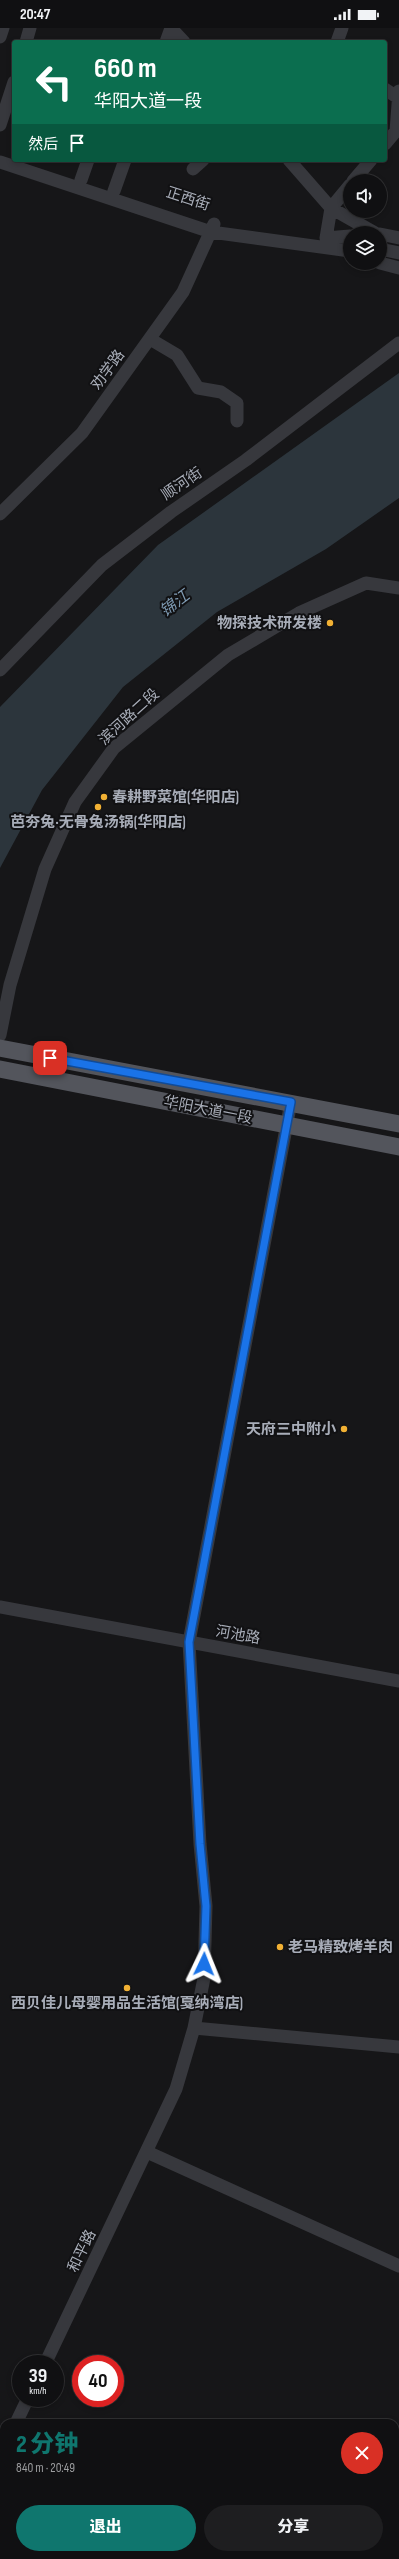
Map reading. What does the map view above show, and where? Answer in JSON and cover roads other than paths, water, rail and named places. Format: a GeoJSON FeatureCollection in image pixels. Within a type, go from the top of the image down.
{"type":"FeatureCollection","features":[{"type":"Feature","properties":{"kind":"main road","name":"华阳大道一段"},"geometry":{"type":"LineString","coordinates":[[0,1048],[291,1102],[399,1124]]}},
{"type":"Feature","properties":{"kind":"main road","name":"华阳大道一段"},"geometry":{"type":"LineString","coordinates":[[0,1069],[399,1147]]}},
{"type":"Feature","properties":{"kind":"street"},"geometry":{"type":"LineString","coordinates":[[0,37],[3,28]]}},
{"type":"Feature","properties":{"kind":"street"},"geometry":{"type":"LineString","coordinates":[[27,40],[30,28]]}},
{"type":"Feature","properties":{"kind":"street"},"geometry":{"type":"LineString","coordinates":[[167,40],[171,28],[182,40]]}},
{"type":"Feature","properties":{"kind":"street"},"geometry":{"type":"LineString","coordinates":[[338,40],[342,28]]}},
{"type":"Feature","properties":{"kind":"street"},"geometry":{"type":"LineString","coordinates":[[0,125],[12,88]]}},
{"type":"Feature","properties":{"kind":"street"},"geometry":{"type":"LineString","coordinates":[[387,90],[399,94],[396,131],[387,142]]}},
{"type":"Feature","properties":{"kind":"street"},"geometry":{"type":"LineString","coordinates":[[0,153],[12,156]]}},
{"type":"Feature","properties":{"kind":"street"},"geometry":{"type":"LineString","coordinates":[[0,162],[212,228],[329,243],[343,243]]}},
{"type":"Feature","properties":{"kind":"street","name":"正西街"},"geometry":{"type":"LineString","coordinates":[[28,162],[114,191],[212,228]]}},
{"type":"Feature","properties":{"kind":"street"},"geometry":{"type":"LineString","coordinates":[[81,180],[87,162]]}},
{"type":"Feature","properties":{"kind":"street"},"geometry":{"type":"LineString","coordinates":[[114,191],[124,162]]}},
{"type":"Feature","properties":{"kind":"street"},"geometry":{"type":"LineString","coordinates":[[193,169],[201,162]]}},
{"type":"Feature","properties":{"kind":"street"},"geometry":{"type":"LineString","coordinates":[[290,162],[331,208],[363,226]]}},
{"type":"Feature","properties":{"kind":"street"},"geometry":{"type":"LineString","coordinates":[[359,174],[369,162]]}},
{"type":"Feature","properties":{"kind":"street"},"geometry":{"type":"LineString","coordinates":[[329,243],[331,208],[343,193]]}},
{"type":"Feature","properties":{"kind":"street","name":"劝学路"},"geometry":{"type":"LineString","coordinates":[[0,514],[82,433],[184,292],[212,228]]}},
{"type":"Feature","properties":{"kind":"street"},"geometry":{"type":"LineString","coordinates":[[387,235],[399,238]]}},
{"type":"Feature","properties":{"kind":"street"},"geometry":{"type":"LineString","coordinates":[[329,243],[343,238]]}},
{"type":"Feature","properties":{"kind":"street"},"geometry":{"type":"LineString","coordinates":[[329,243],[343,249]]}},
{"type":"Feature","properties":{"kind":"street"},"geometry":{"type":"LineString","coordinates":[[387,250],[399,253]]}},
{"type":"Feature","properties":{"kind":"street"},"geometry":{"type":"LineString","coordinates":[[387,258],[399,261]]}},
{"type":"Feature","properties":{"kind":"street"},"geometry":{"type":"LineString","coordinates":[[387,265],[399,268]]}},
{"type":"Feature","properties":{"kind":"street"},"geometry":{"type":"LineString","coordinates":[[150,338],[178,355],[198,388],[221,392],[237,403],[237,421]]}},
{"type":"Feature","properties":{"kind":"street","name":"顺河街"},"geometry":{"type":"LineString","coordinates":[[0,670],[102,565],[171,512],[246,460],[399,343]]}},
{"type":"Feature","properties":{"kind":"street","name":"滨河路二段"},"geometry":{"type":"LineString","coordinates":[[0,1035],[10,985],[45,869],[75,802],[114,748],[228,655],[299,614],[366,583],[399,588]]}},
{"type":"Feature","properties":{"kind":"street","name":"和平路"},"geometry":{"type":"LineString","coordinates":[[49,2355],[176,2089],[194,2028],[204,1978],[206,1906],[200,1844],[189,1642],[291,1102]]}},
{"type":"Feature","properties":{"kind":"street","name":"河池路"},"geometry":{"type":"LineString","coordinates":[[0,1607],[399,1681]]}},
{"type":"Feature","properties":{"kind":"street"},"geometry":{"type":"LineString","coordinates":[[194,2028],[399,2047]]}},
{"type":"Feature","properties":{"kind":"street"},"geometry":{"type":"LineString","coordinates":[[147,2152],[399,2266]]}},
{"type":"Feature","properties":{"kind":"street"},"geometry":{"type":"LineString","coordinates":[[18,2419],[24,2407]]}},
{"type":"Feature","properties":{"kind":"water","name":"锦江"},"geometry":{"type":"Polygon","coordinates":[[[399,373],[399,498],[326,549],[217,612],[123,687],[42,790],[0,868],[0,707],[158,545],[399,373]]]}},
{"type":"Feature","properties":{"kind":"place","name":"物探技术研发楼"},"geometry":{"type":"Point","coordinates":[330,623]}},
{"type":"Feature","properties":{"kind":"place","name":"春耕野菜馆(华阳店)"},"geometry":{"type":"Point","coordinates":[104,797]}},
{"type":"Feature","properties":{"kind":"place","name":"芭夯兔·无骨兔汤锅(华阳店)"},"geometry":{"type":"Point","coordinates":[98,807]}},
{"type":"Feature","properties":{"kind":"place","name":"天府三中附小"},"geometry":{"type":"Point","coordinates":[344,1429]}},
{"type":"Feature","properties":{"kind":"place","name":"老马精致烤羊肉"},"geometry":{"type":"Point","coordinates":[280,1947]}},
{"type":"Feature","properties":{"kind":"place","name":"西贝佳儿母婴用品生活馆(戛纳湾店)"},"geometry":{"type":"Point","coordinates":[127,1988]}}]}
